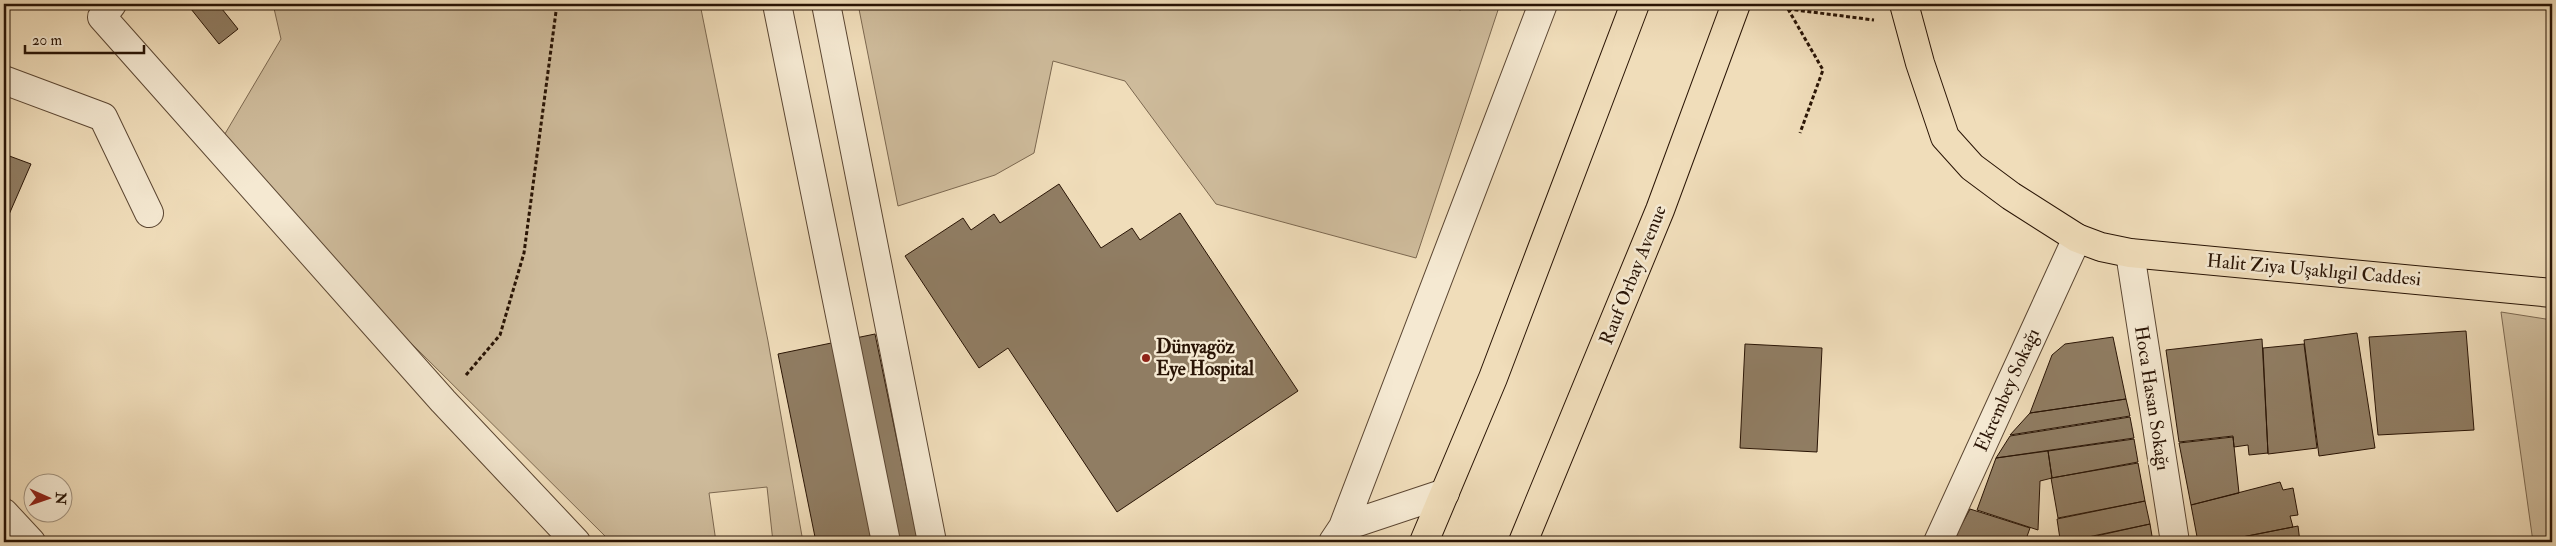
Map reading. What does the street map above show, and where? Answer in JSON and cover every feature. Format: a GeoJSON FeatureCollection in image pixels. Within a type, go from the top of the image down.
{"type":"FeatureCollection","features":[{"type":"Feature","properties":{"kind":"main road"},"geometry":{"type":"LineString","coordinates":[[1424,542],[1493,378],[1635,4]]}},
{"type":"Feature","properties":{"kind":"main road","name":"Rauf Orbay Avenue"},"geometry":{"type":"LineString","coordinates":[[1523,542],[1660,210],[1736,4]]}},
{"type":"Feature","properties":{"kind":"main road","name":"Halit Ziya Uşaklıgil Caddesi"},"geometry":{"type":"LineString","coordinates":[[1907,14],[1944,137],[1972,167],[2011,196],[2077,238],[2101,248],[2130,253],[2552,293]]}},
{"type":"Feature","properties":{"kind":"street"},"geometry":{"type":"LineString","coordinates":[[777,4],[886,542]]}},
{"type":"Feature","properties":{"kind":"street"},"geometry":{"type":"LineString","coordinates":[[826,4],[932,542]]}},
{"type":"Feature","properties":{"kind":"street"},"geometry":{"type":"LineString","coordinates":[[1338,535],[1543,4]]}},
{"type":"Feature","properties":{"kind":"street"},"geometry":{"type":"LineString","coordinates":[[107,10],[443,400],[576,542]]}},
{"type":"Feature","properties":{"kind":"street"},"geometry":{"type":"LineString","coordinates":[[4,80],[103,116],[149,213]]}},
{"type":"Feature","properties":{"kind":"street","name":"Ekrembey Sokağı"},"geometry":{"type":"LineString","coordinates":[[1938,542],[2077,238]]}},
{"type":"Feature","properties":{"kind":"street","name":"Hoca Hasan Sokağı"},"geometry":{"type":"LineString","coordinates":[[2130,253],[2175,542]]}},
{"type":"Feature","properties":{"kind":"street"},"geometry":{"type":"LineString","coordinates":[[1338,535],[1445,493]]}},
{"type":"Feature","properties":{"kind":"street"},"geometry":{"type":"LineString","coordinates":[[4,513],[30,542]]}},
{"type":"Feature","properties":{"kind":"path"},"geometry":{"type":"LineString","coordinates":[[443,400],[500,335],[524,253],[557,4]]}},
{"type":"Feature","properties":{"kind":"path"},"geometry":{"type":"LineString","coordinates":[[1459,10],[1462,4]]}},
{"type":"Feature","properties":{"kind":"path"},"geometry":{"type":"LineString","coordinates":[[1800,134],[1824,70],[1788,9],[1907,14]]}},
{"type":"Feature","properties":{"kind":"shaded area"},"geometry":{"type":"Polygon","coordinates":[[[273,4],[700,4],[768,341],[803,542],[773,542],[767,487],[709,493],[716,542],[611,542],[216,149],[281,39],[273,4]]]}},
{"type":"Feature","properties":{"kind":"shaded area"},"geometry":{"type":"Polygon","coordinates":[[[858,4],[1500,4],[1416,258],[1216,204],[1125,81],[1053,61],[1034,153],[995,175],[898,206],[858,4]]]}},
{"type":"Feature","properties":{"kind":"shaded area"},"geometry":{"type":"Polygon","coordinates":[[[2501,312],[2552,320],[2552,542],[2533,542],[2501,312]]]}},
{"type":"Feature","properties":{"kind":"building"},"geometry":{"type":"Polygon","coordinates":[[[187,4],[218,4],[238,29],[219,44],[187,4]]]}},
{"type":"Feature","properties":{"kind":"building"},"geometry":{"type":"Polygon","coordinates":[[[4,154],[31,164],[4,226],[4,154]]]}},
{"type":"Feature","properties":{"kind":"building","name":"Dünyagöz Eye Hospital"},"geometry":{"type":"Polygon","coordinates":[[[1059,184],[1101,248],[1132,228],[1140,240],[1180,213],[1298,391],[1117,512],[1008,348],[979,368],[905,256],[963,218],[971,230],[994,214],[1000,223],[1059,184]]]}},
{"type":"Feature","properties":{"kind":"building"},"geometry":{"type":"Polygon","coordinates":[[[2466,331],[2474,430],[2378,435],[2369,337],[2466,331]]]}},
{"type":"Feature","properties":{"kind":"building"},"geometry":{"type":"Polygon","coordinates":[[[2357,333],[2375,448],[2319,456],[2304,340],[2357,333]]]}},
{"type":"Feature","properties":{"kind":"building"},"geometry":{"type":"Polygon","coordinates":[[[875,334],[918,542],[816,542],[778,354],[875,334]]]}},
{"type":"Feature","properties":{"kind":"building"},"geometry":{"type":"Polygon","coordinates":[[[2113,337],[2126,399],[2030,413],[2052,355],[2065,344],[2113,337]]]}},
{"type":"Feature","properties":{"kind":"building"},"geometry":{"type":"Polygon","coordinates":[[[2262,339],[2268,453],[2249,455],[2248,445],[2234,447],[2233,436],[2179,442],[2166,350],[2262,339]]]}},
{"type":"Feature","properties":{"kind":"building"},"geometry":{"type":"Polygon","coordinates":[[[1745,344],[1822,348],[1817,452],[1740,448],[1745,344]]]}},
{"type":"Feature","properties":{"kind":"building"},"geometry":{"type":"Polygon","coordinates":[[[2304,344],[2317,448],[2268,454],[2263,348],[2304,344]]]}},
{"type":"Feature","properties":{"kind":"building"},"geometry":{"type":"Polygon","coordinates":[[[2126,399],[2130,416],[2010,435],[2030,413],[2126,399]]]}},
{"type":"Feature","properties":{"kind":"building"},"geometry":{"type":"Polygon","coordinates":[[[2130,417],[2134,438],[1996,458],[2010,436],[2130,417]]]}},
{"type":"Feature","properties":{"kind":"building"},"geometry":{"type":"Polygon","coordinates":[[[2233,437],[2239,493],[2191,505],[2179,443],[2233,437]]]}},
{"type":"Feature","properties":{"kind":"building"},"geometry":{"type":"Polygon","coordinates":[[[2134,439],[2138,462],[2052,478],[2048,451],[2134,439]]]}},
{"type":"Feature","properties":{"kind":"building"},"geometry":{"type":"Polygon","coordinates":[[[2048,451],[2052,478],[2040,481],[2038,530],[1977,510],[1996,458],[2048,451]]]}},
{"type":"Feature","properties":{"kind":"building"},"geometry":{"type":"Polygon","coordinates":[[[2138,463],[2145,501],[2058,518],[2051,478],[2138,463]]]}},
{"type":"Feature","properties":{"kind":"building"},"geometry":{"type":"Polygon","coordinates":[[[2280,482],[2283,490],[2293,488],[2298,515],[2290,516],[2293,527],[2217,542],[2198,542],[2191,505],[2280,482]]]}},
{"type":"Feature","properties":{"kind":"building"},"geometry":{"type":"Polygon","coordinates":[[[2145,501],[2150,524],[2069,541],[2068,537],[2060,539],[2057,519],[2145,501]]]}},
{"type":"Feature","properties":{"kind":"building"},"geometry":{"type":"Polygon","coordinates":[[[1970,509],[2030,528],[2025,542],[1963,542],[1954,539],[1970,509]]]}},
{"type":"Feature","properties":{"kind":"building"},"geometry":{"type":"Polygon","coordinates":[[[2150,524],[2153,542],[2069,542],[2150,524]]]}},
{"type":"Feature","properties":{"kind":"building"},"geometry":{"type":"Polygon","coordinates":[[[2298,526],[2300,542],[2217,542],[2298,526]]]}},
{"type":"Feature","properties":{"kind":"place","name":"Dünyagöz Eye Hospital"},"geometry":{"type":"Point","coordinates":[1146,358]}}]}
